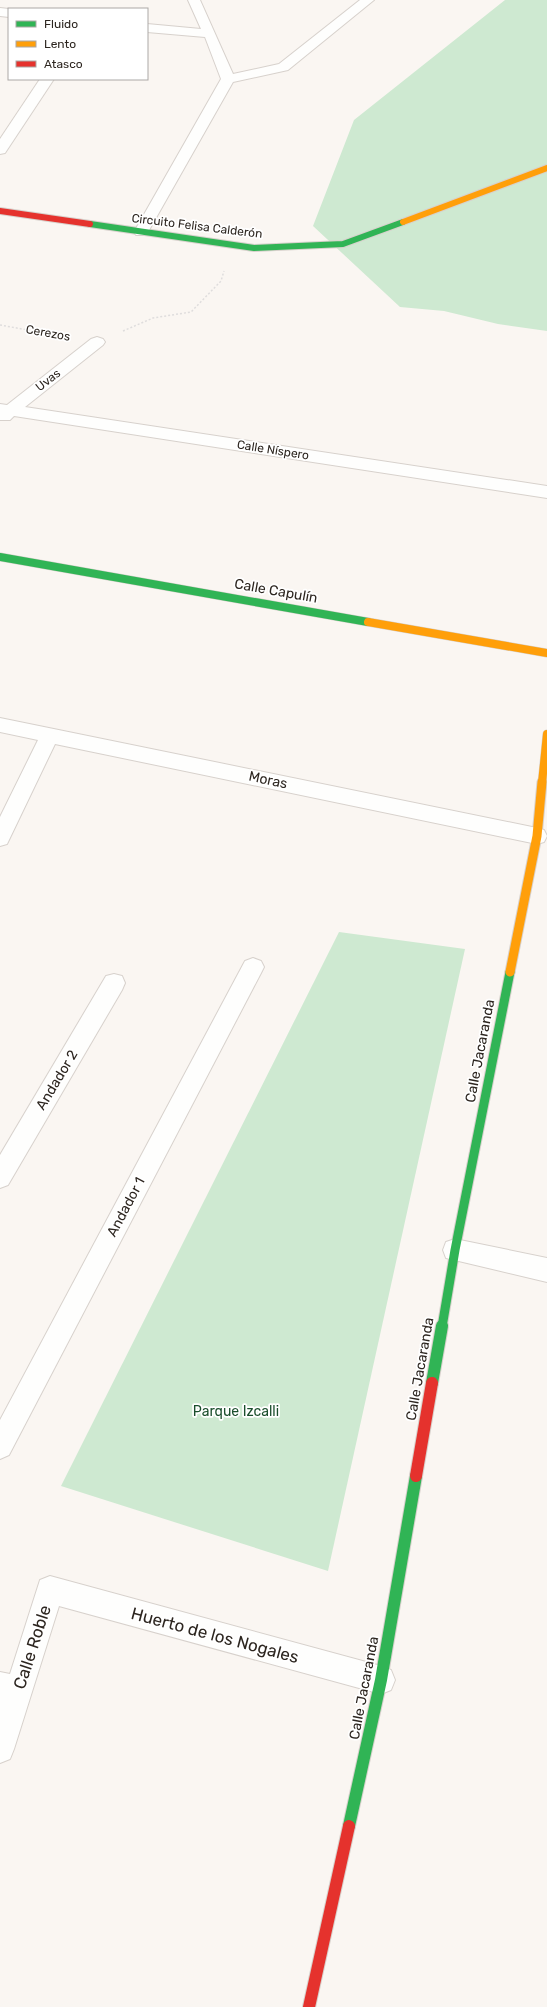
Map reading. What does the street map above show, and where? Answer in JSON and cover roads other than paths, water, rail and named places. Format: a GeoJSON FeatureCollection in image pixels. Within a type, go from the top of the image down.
{"type":"FeatureCollection","features":[{"type":"Feature","properties":{"kind":"street"},"geometry":{"type":"LineString","coordinates":[[194,0],[210,34],[228,80]]}},
{"type":"Feature","properties":{"kind":"street"},"geometry":{"type":"LineString","coordinates":[[141,232],[228,80],[283,67],[363,1]]}},
{"type":"Feature","properties":{"kind":"street"},"geometry":{"type":"LineString","coordinates":[[148,28],[210,34]]}},
{"type":"Feature","properties":{"kind":"street"},"geometry":{"type":"LineString","coordinates":[[0,150],[46,80]]}},
{"type":"Feature","properties":{"kind":"street","name":"Circuito Felisa Calderón"},"geometry":{"type":"LineString","coordinates":[[0,211],[254,248],[343,244],[547,168]]}},
{"type":"Feature","properties":{"kind":"street","name":"Uvas"},"geometry":{"type":"LineString","coordinates":[[3,413],[96,342]]}},
{"type":"Feature","properties":{"kind":"street","name":"Calle Níspero"},"geometry":{"type":"LineString","coordinates":[[3,413],[547,492]]}},
{"type":"Feature","properties":{"kind":"street","name":"Calle Capulín"},"geometry":{"type":"LineString","coordinates":[[0,557],[547,653]]}},
{"type":"Feature","properties":{"kind":"street","name":"Moras"},"geometry":{"type":"LineString","coordinates":[[0,725],[536,836]]}},
{"type":"Feature","properties":{"kind":"street","name":"Calle Jacaranda"},"geometry":{"type":"LineString","coordinates":[[309,2007],[381,1680],[455,1250],[536,836],[547,734]]}},
{"type":"Feature","properties":{"kind":"street"},"geometry":{"type":"LineString","coordinates":[[0,838],[50,735]]}},
{"type":"Feature","properties":{"kind":"street","name":"Andador 1"},"geometry":{"type":"LineString","coordinates":[[0,1446],[253,967]]}},
{"type":"Feature","properties":{"kind":"street","name":"Andador 2"},"geometry":{"type":"LineString","coordinates":[[0,1177],[114,983]]}},
{"type":"Feature","properties":{"kind":"street"},"geometry":{"type":"LineString","coordinates":[[455,1250],[547,1270]]}},
{"type":"Feature","properties":{"kind":"street","name":"Huerto de los Nogales"},"geometry":{"type":"LineString","coordinates":[[50,1590],[381,1680]]}},
{"type":"Feature","properties":{"kind":"street","name":"Calle Roble"},"geometry":{"type":"LineString","coordinates":[[0,1749],[9,1688],[50,1590]]}},
{"type":"Feature","properties":{"kind":"park label","name":"Parque Izcalli"},"geometry":{"type":"Point","coordinates":[236,1411]}}]}
